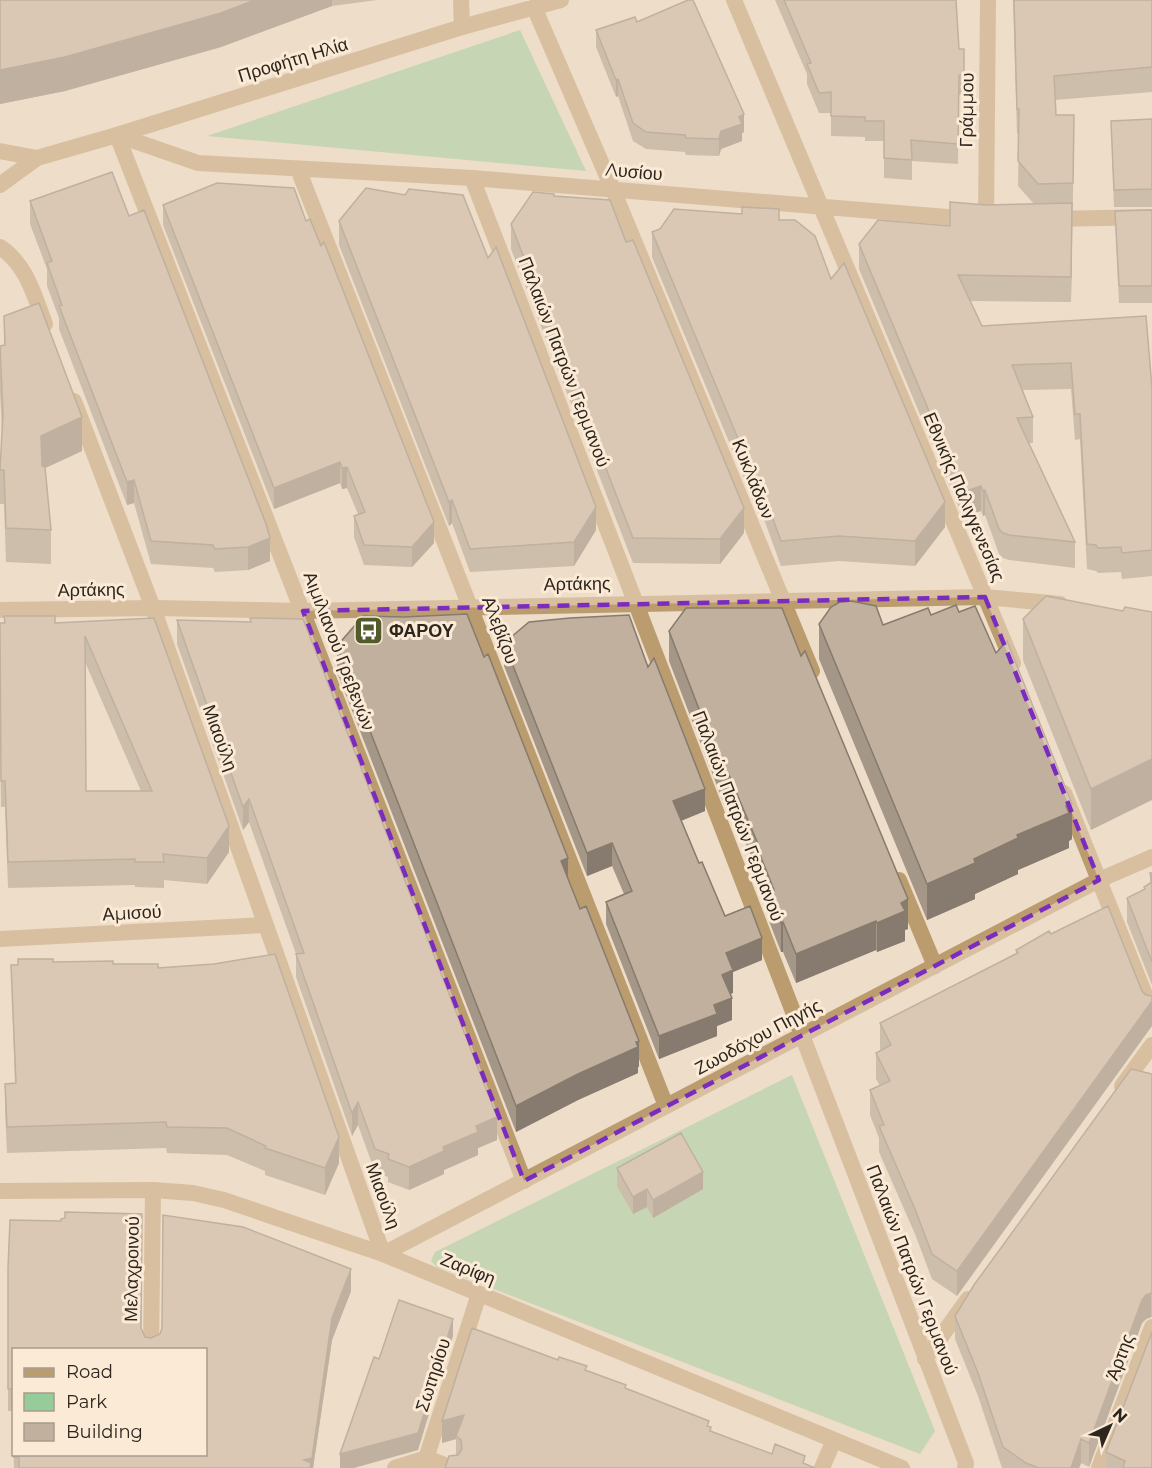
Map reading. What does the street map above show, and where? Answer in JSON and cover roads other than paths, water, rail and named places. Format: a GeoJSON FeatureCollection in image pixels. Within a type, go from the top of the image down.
{"type":"FeatureCollection","features":[{"type":"Feature","properties":{"kind":"street"},"geometry":{"type":"LineString","coordinates":[[461,0],[462,27]]}},
{"type":"Feature","properties":{"kind":"street","name":"Προφήτη Ηλία"},"geometry":{"type":"LineString","coordinates":[[0,185],[37,158],[462,27],[561,0]]}},
{"type":"Feature","properties":{"kind":"street","name":"Εθνικής Παλιγγενεσίας"},"geometry":{"type":"LineString","coordinates":[[734,0],[1018,675]]}},
{"type":"Feature","properties":{"kind":"street","name":"Γράμμου"},"geometry":{"type":"LineString","coordinates":[[988,0],[992,220]]}},
{"type":"Feature","properties":{"kind":"street","name":"Κυκλάδων"},"geometry":{"type":"LineString","coordinates":[[534,7],[613,190],[818,686]]}},
{"type":"Feature","properties":{"kind":"street","name":"Λυσίου"},"geometry":{"type":"LineString","coordinates":[[117,135],[198,164],[472,178],[992,220]]}},
{"type":"Feature","properties":{"kind":"street","name":"Αιμιλιανού Γρεβενών"},"geometry":{"type":"LineString","coordinates":[[117,135],[524,1181]]}},
{"type":"Feature","properties":{"kind":"street","name":"Προφήτη Ηλία"},"geometry":{"type":"LineString","coordinates":[[0,151],[37,158]]}},
{"type":"Feature","properties":{"kind":"street","name":"Αλεβίζου"},"geometry":{"type":"LineString","coordinates":[[298,169],[666,1106]]}},
{"type":"Feature","properties":{"kind":"street","name":"Παλαιών Πατρών Γερμανού"},"geometry":{"type":"LineString","coordinates":[[472,178],[966,1463],[965,1468]]}},
{"type":"Feature","properties":{"kind":"street"},"geometry":{"type":"LineString","coordinates":[[1033,219],[1152,217]]}},
{"type":"Feature","properties":{"kind":"street"},"geometry":{"type":"LineString","coordinates":[[0,247],[22,267],[49,335]]}},
{"type":"Feature","properties":{"kind":"street","name":"Μιαούλη"},"geometry":{"type":"LineString","coordinates":[[70,390],[153,608],[383,1254]]}},
{"type":"Feature","properties":{"kind":"street","name":"Αρτάκης"},"geometry":{"type":"LineString","coordinates":[[0,610],[153,608],[303,611],[986,597],[1076,606]]}},
{"type":"Feature","properties":{"kind":"street"},"geometry":{"type":"LineString","coordinates":[[1060,783],[1152,1012]]}},
{"type":"Feature","properties":{"kind":"street","name":"Ζωοδόχου Πηγής"},"geometry":{"type":"LineString","coordinates":[[383,1254],[1098,880],[1152,857]]}},
{"type":"Feature","properties":{"kind":"street"},"geometry":{"type":"LineString","coordinates":[[895,869],[935,966]]}},
{"type":"Feature","properties":{"kind":"street","name":"Αμισού"},"geometry":{"type":"LineString","coordinates":[[0,939],[266,925]]}},
{"type":"Feature","properties":{"kind":"street"},"geometry":{"type":"LineString","coordinates":[[1111,1102],[1152,1045]]}},
{"type":"Feature","properties":{"kind":"street","name":"Ζαρίφη"},"geometry":{"type":"LineString","coordinates":[[0,1191],[153,1190],[193,1193],[224,1200],[383,1254],[902,1468]]}},
{"type":"Feature","properties":{"kind":"street","name":"Μελαχροινού"},"geometry":{"type":"LineString","coordinates":[[151,1348],[153,1190]]}},
{"type":"Feature","properties":{"kind":"street"},"geometry":{"type":"LineString","coordinates":[[925,1359],[980,1283]]}},
{"type":"Feature","properties":{"kind":"street","name":"Σωτηρίου"},"geometry":{"type":"LineString","coordinates":[[425,1463],[479,1294]]}},
{"type":"Feature","properties":{"kind":"street","name":"Άρτης"},"geometry":{"type":"LineString","coordinates":[[1099,1468],[1152,1327]]}},
{"type":"Feature","properties":{"kind":"street"},"geometry":{"type":"LineString","coordinates":[[822,1468],[834,1440]]}},
{"type":"Feature","properties":{"kind":"street"},"geometry":{"type":"LineString","coordinates":[[395,1468],[425,1463],[452,1468]]}},
{"type":"Feature","properties":{"kind":"place","name":"ΦΑΡΟΥ"},"geometry":{"type":"Point","coordinates":[368,631]}}]}
